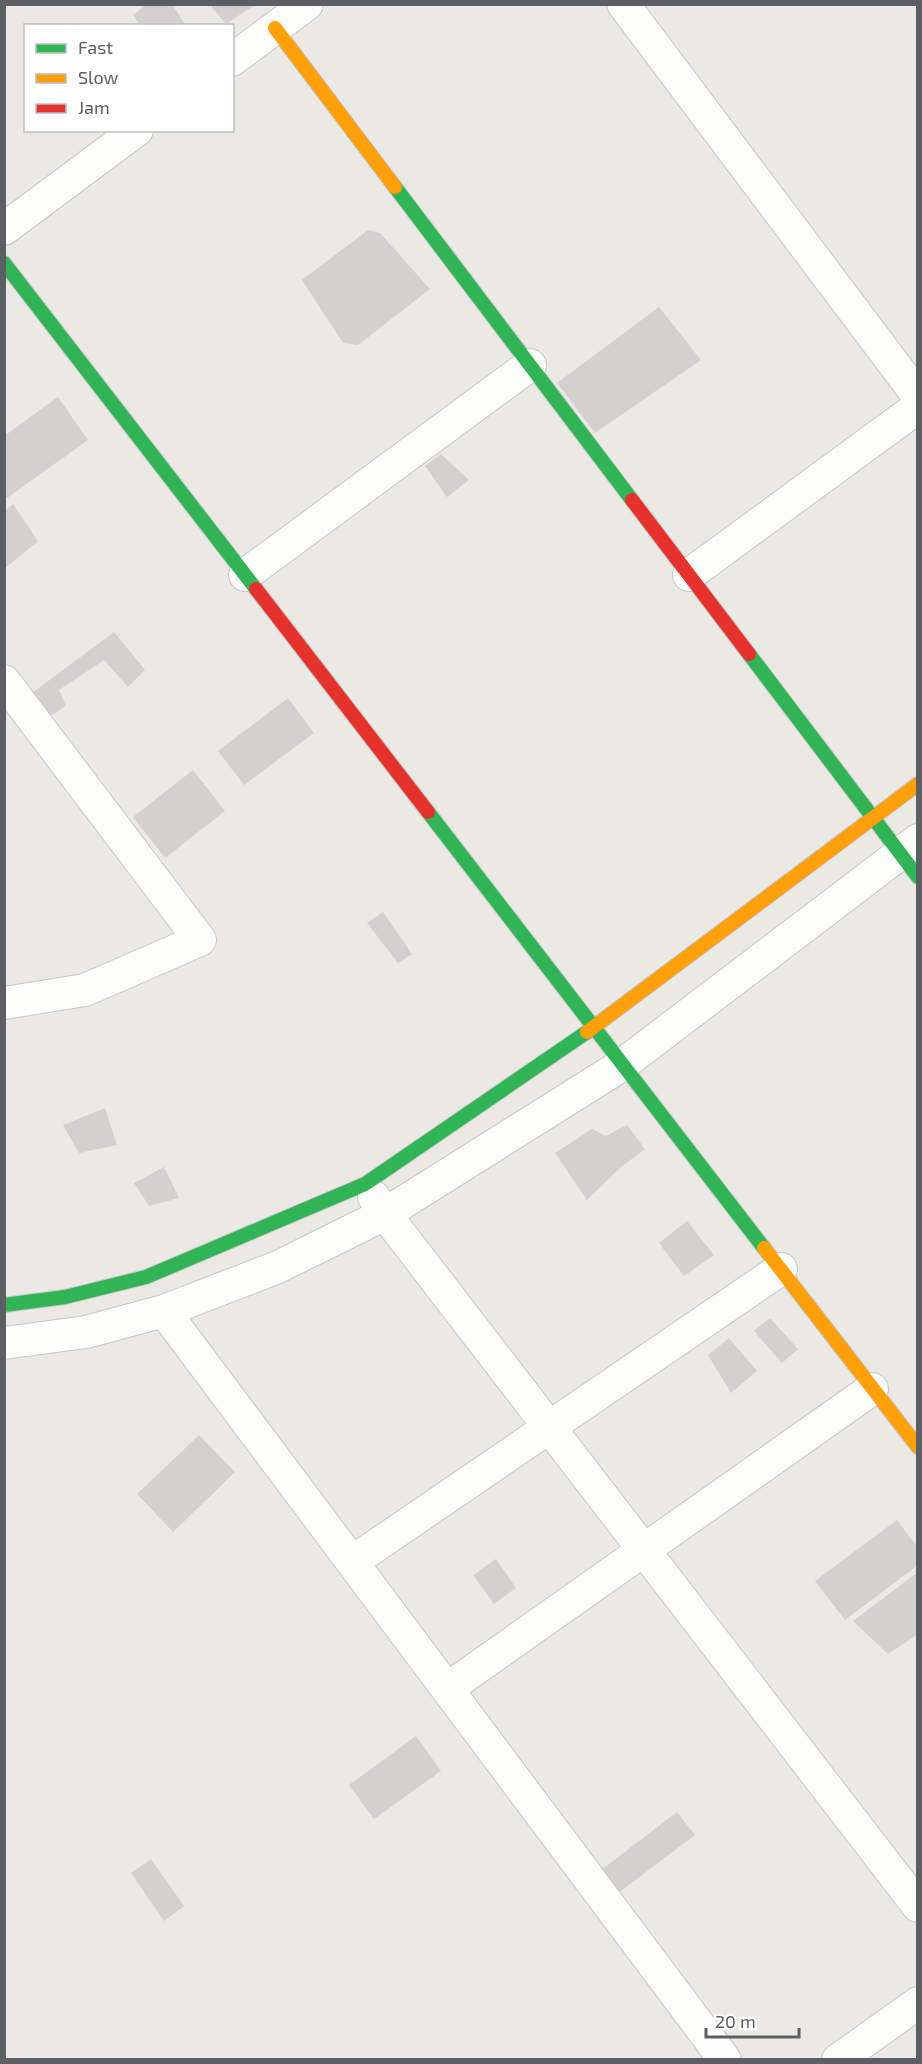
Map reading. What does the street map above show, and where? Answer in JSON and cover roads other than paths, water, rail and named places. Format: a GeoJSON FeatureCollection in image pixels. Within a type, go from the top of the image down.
{"type":"FeatureCollection","features":[{"type":"Feature","properties":{"kind":"street"},"geometry":{"type":"LineString","coordinates":[[234,59],[307,4]]}},
{"type":"Feature","properties":{"kind":"street"},"geometry":{"type":"LineString","coordinates":[[623,4],[918,396]]}},
{"type":"Feature","properties":{"kind":"street"},"geometry":{"type":"LineString","coordinates":[[4,1343],[86,1332],[164,1311],[278,1267],[385,1214],[622,1065],[912,857],[873,817],[275,28]]}},
{"type":"Feature","properties":{"kind":"street"},"geometry":{"type":"LineString","coordinates":[[4,229],[134,132]]}},
{"type":"Feature","properties":{"kind":"street"},"geometry":{"type":"LineString","coordinates":[[4,263],[918,1447]]}},
{"type":"Feature","properties":{"kind":"street"},"geometry":{"type":"LineString","coordinates":[[245,575],[530,365]]}},
{"type":"Feature","properties":{"kind":"street"},"geometry":{"type":"LineString","coordinates":[[689,575],[918,407]]}},
{"type":"Feature","properties":{"kind":"street"},"geometry":{"type":"LineString","coordinates":[[4,681],[200,940],[85,990],[4,1004]]}},
{"type":"Feature","properties":{"kind":"street"},"geometry":{"type":"LineString","coordinates":[[4,1305],[65,1297],[146,1277],[365,1184],[594,1027],[918,784]]}},
{"type":"Feature","properties":{"kind":"street"},"geometry":{"type":"LineString","coordinates":[[365,1184],[385,1214],[918,1906]]}},
{"type":"Feature","properties":{"kind":"street"},"geometry":{"type":"LineString","coordinates":[[352,1562],[781,1269]]}},
{"type":"Feature","properties":{"kind":"street"},"geometry":{"type":"LineString","coordinates":[[164,1311],[725,2060]]}},
{"type":"Feature","properties":{"kind":"street"},"geometry":{"type":"LineString","coordinates":[[447,1689],[872,1389]]}},
{"type":"Feature","properties":{"kind":"street"},"geometry":{"type":"LineString","coordinates":[[838,2060],[918,2003]]}}]}
